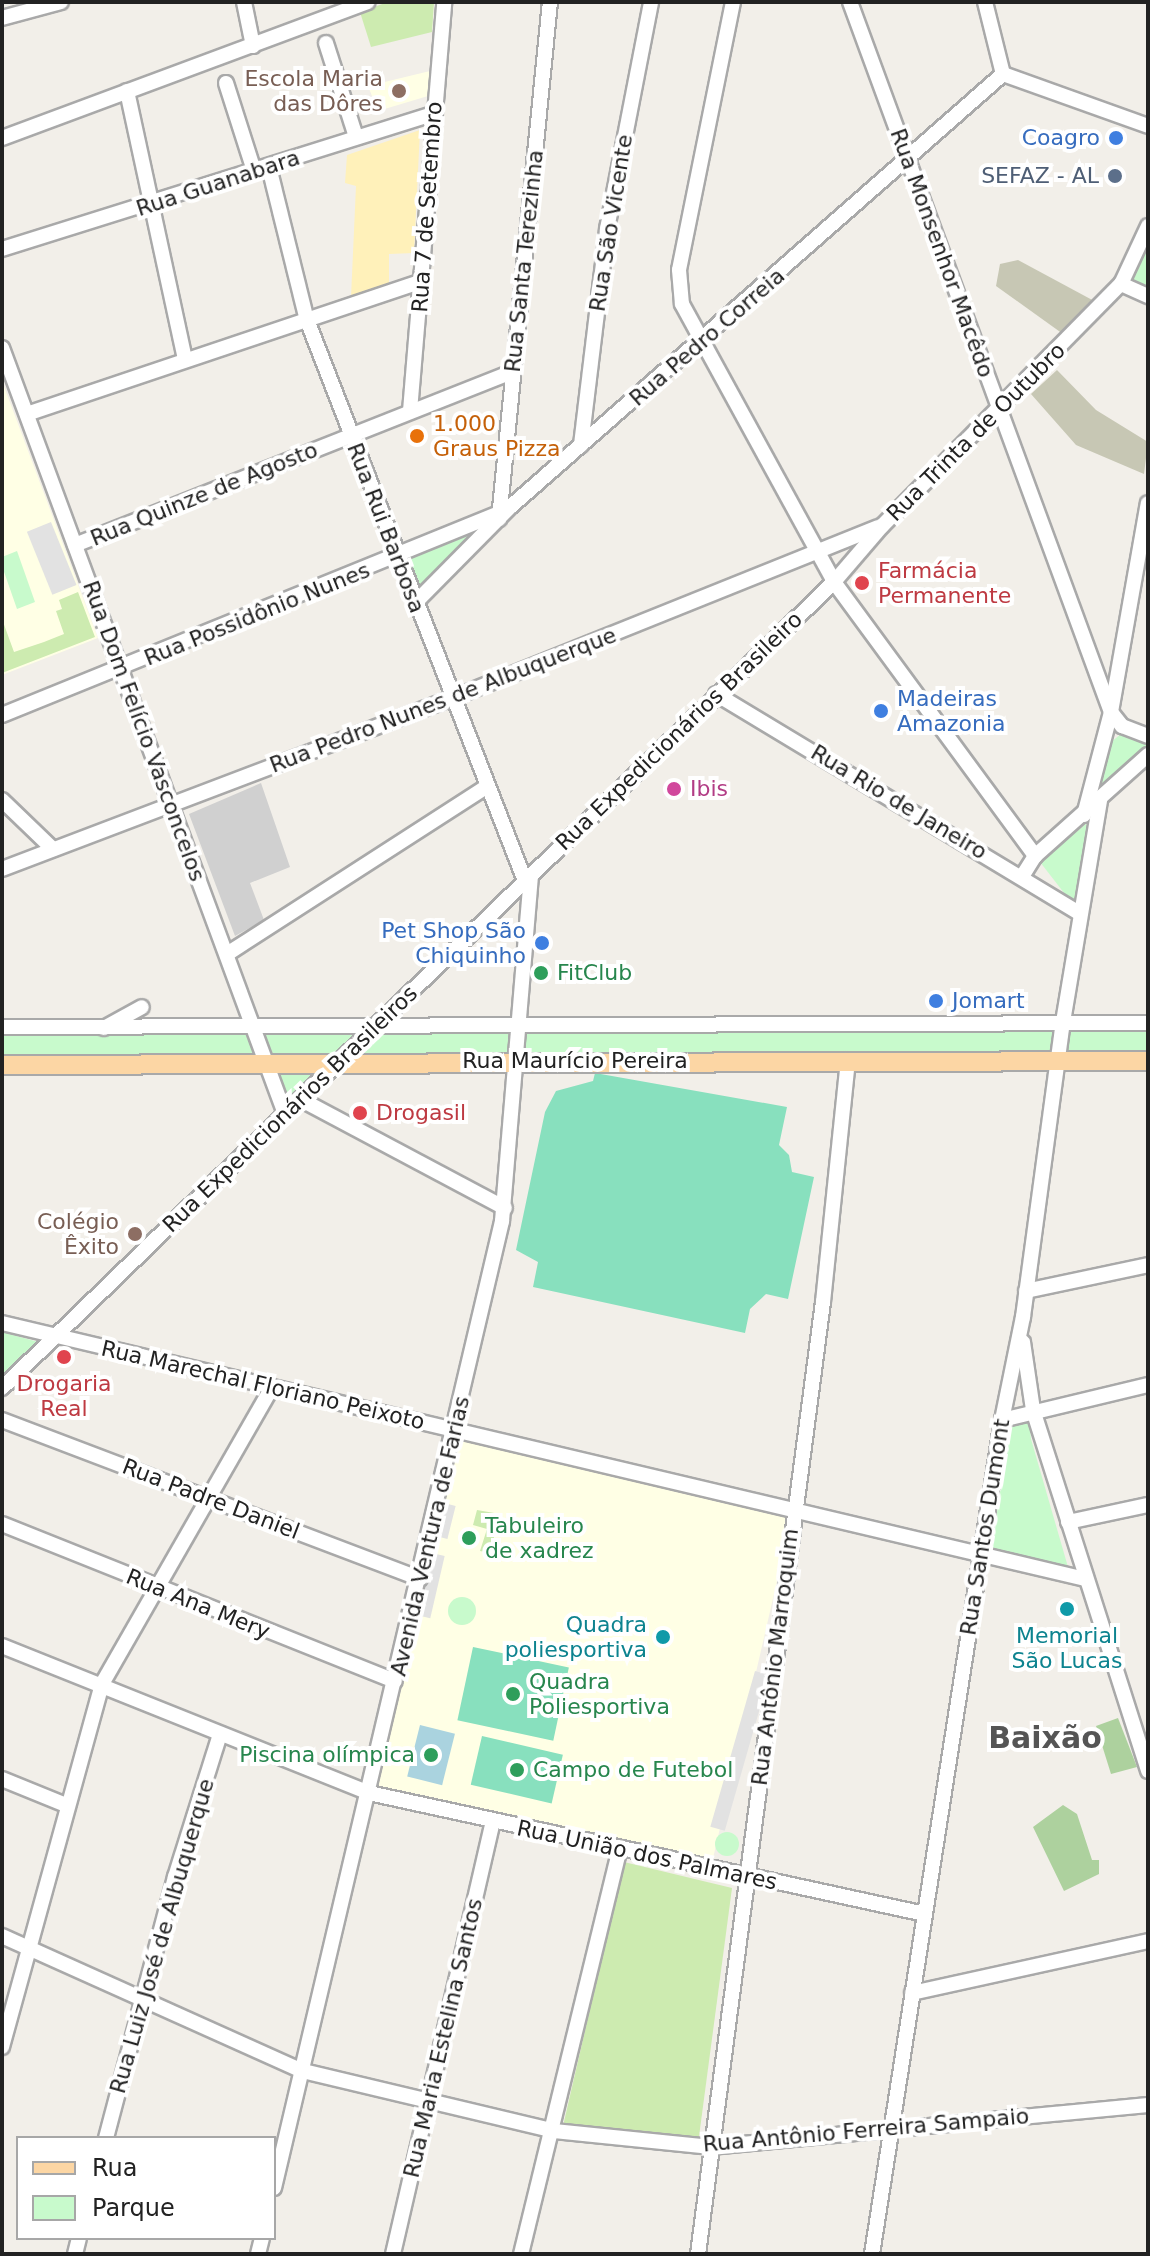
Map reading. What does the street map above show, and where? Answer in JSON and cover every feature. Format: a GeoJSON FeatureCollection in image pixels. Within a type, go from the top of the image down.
{"type":"FeatureCollection","features":[{"type":"Feature","properties":{"kind":"main road","name":"Rua Maurício Pereira"},"geometry":{"type":"LineString","coordinates":[[2,1065],[518,1060],[1148,1061]]}},
{"type":"Feature","properties":{"kind":"street"},"geometry":{"type":"LineString","coordinates":[[2,18],[61,2]]}},
{"type":"Feature","properties":{"kind":"street"},"geometry":{"type":"LineString","coordinates":[[244,2],[253,46]]}},
{"type":"Feature","properties":{"kind":"street"},"geometry":{"type":"LineString","coordinates":[[2,138],[367,2]]}},
{"type":"Feature","properties":{"kind":"street","name":"Rua 7 de Setembro"},"geometry":{"type":"LineString","coordinates":[[410,411],[444,2]]}},
{"type":"Feature","properties":{"kind":"street","name":"Rua Santa Terezinha"},"geometry":{"type":"LineString","coordinates":[[503,514],[513,372],[550,2]]}},
{"type":"Feature","properties":{"kind":"street","name":"Rua São Vicente"},"geometry":{"type":"LineString","coordinates":[[581,445],[607,229],[651,2]]}},
{"type":"Feature","properties":{"kind":"street"},"geometry":{"type":"LineString","coordinates":[[733,2],[679,270],[682,304],[834,582],[1035,856]]}},
{"type":"Feature","properties":{"kind":"street","name":"Rua Monsenhor Macêdo"},"geometry":{"type":"LineString","coordinates":[[850,2],[1111,712],[1122,726],[1148,736]]}},
{"type":"Feature","properties":{"kind":"street"},"geometry":{"type":"LineString","coordinates":[[985,2],[1003,74],[1148,126]]}},
{"type":"Feature","properties":{"kind":"street"},"geometry":{"type":"LineString","coordinates":[[326,43],[356,137]]}},
{"type":"Feature","properties":{"kind":"street","name":"Rua Pedro Correia"},"geometry":{"type":"LineString","coordinates":[[415,603],[503,514],[908,162],[1003,74]]}},
{"type":"Feature","properties":{"kind":"street","name":"Rua Rui Barbosa"},"geometry":{"type":"LineString","coordinates":[[226,83],[262,169],[307,320],[350,436],[486,787],[528,878]]}},
{"type":"Feature","properties":{"kind":"street"},"geometry":{"type":"LineString","coordinates":[[127,91],[185,360]]}},
{"type":"Feature","properties":{"kind":"street","name":"Rua Guanabara"},"geometry":{"type":"LineString","coordinates":[[2,249],[151,205],[434,114]]}},
{"type":"Feature","properties":{"kind":"street","name":"Rua Trinta de Outubro"},"geometry":{"type":"LineString","coordinates":[[834,582],[882,526],[1121,284],[1148,226]]}},
{"type":"Feature","properties":{"kind":"street"},"geometry":{"type":"LineString","coordinates":[[27,414],[422,281]]}},
{"type":"Feature","properties":{"kind":"street"},"geometry":{"type":"LineString","coordinates":[[1121,284],[1148,296]]}},
{"type":"Feature","properties":{"kind":"street","name":"Rua Dom Felício Vasconcelos"},"geometry":{"type":"LineString","coordinates":[[2,348],[285,1114]]}},
{"type":"Feature","properties":{"kind":"street","name":"Rua Quinze de Agosto"},"geometry":{"type":"LineString","coordinates":[[75,545],[513,372]]}},
{"type":"Feature","properties":{"kind":"street"},"geometry":{"type":"LineString","coordinates":[[1084,815],[1111,712],[1148,503]]}},
{"type":"Feature","properties":{"kind":"street","name":"Rua Possidônio Nunes"},"geometry":{"type":"LineString","coordinates":[[2,715],[503,514]]}},
{"type":"Feature","properties":{"kind":"street","name":"Rua Pedro Nunes de Albuquerque"},"geometry":{"type":"LineString","coordinates":[[2,869],[453,698],[882,526]]}},
{"type":"Feature","properties":{"kind":"street","name":"Rua Expedicionários Brasileiro"},"geometry":{"type":"LineString","coordinates":[[528,878],[834,582]]}},
{"type":"Feature","properties":{"kind":"street","name":"Rua Rio de Janeiro"},"geometry":{"type":"LineString","coordinates":[[716,694],[1023,875],[1080,914]]}},
{"type":"Feature","properties":{"kind":"street"},"geometry":{"type":"LineString","coordinates":[[1023,875],[1035,856],[1148,755]]}},
{"type":"Feature","properties":{"kind":"street"},"geometry":{"type":"LineString","coordinates":[[227,954],[486,787]]}},
{"type":"Feature","properties":{"kind":"street"},"geometry":{"type":"LineString","coordinates":[[2,800],[53,849]]}},
{"type":"Feature","properties":{"kind":"street","name":"Rua Santos Dumont"},"geometry":{"type":"LineString","coordinates":[[872,2254],[1002,1420],[1023,1317],[1057,1060],[1100,800]]}},
{"type":"Feature","properties":{"kind":"street","name":"Rua Expedicionários Brasileiros"},"geometry":{"type":"LineString","coordinates":[[2,1388],[528,878]]}},
{"type":"Feature","properties":{"kind":"street","name":"Avenida Ventura de Farias"},"geometry":{"type":"LineString","coordinates":[[276,2180],[456,1429],[505,1208],[518,1060],[528,878]]}},
{"type":"Feature","properties":{"kind":"street"},"geometry":{"type":"LineString","coordinates":[[501,904],[516,910],[526,926]]}},
{"type":"Feature","properties":{"kind":"street"},"geometry":{"type":"LineString","coordinates":[[104,1028],[142,1007]]}},
{"type":"Feature","properties":{"kind":"street","name":"Rua Maurício Pereira"},"geometry":{"type":"LineString","coordinates":[[2,1027],[254,1029],[1148,1023]]}},
{"type":"Feature","properties":{"kind":"street","name":"Rua Antônio Marroquim"},"geometry":{"type":"LineString","coordinates":[[698,2254],[848,1060]]}},
{"type":"Feature","properties":{"kind":"street"},"geometry":{"type":"LineString","coordinates":[[300,1099],[505,1208]]}},
{"type":"Feature","properties":{"kind":"street"},"geometry":{"type":"LineString","coordinates":[[1026,1291],[1148,1265]]}},
{"type":"Feature","properties":{"kind":"street"},"geometry":{"type":"LineString","coordinates":[[1023,1317],[1033,1410],[1148,1771]]}},
{"type":"Feature","properties":{"kind":"street","name":"Rua Marechal Floriano Peixoto"},"geometry":{"type":"LineString","coordinates":[[2,1323],[1085,1579]]}},
{"type":"Feature","properties":{"kind":"street"},"geometry":{"type":"LineString","coordinates":[[1002,1420],[1033,1410],[1148,1385]]}},
{"type":"Feature","properties":{"kind":"street"},"geometry":{"type":"LineString","coordinates":[[2,2047],[66,1805],[102,1684],[272,1387]]}},
{"type":"Feature","properties":{"kind":"street","name":"Rua Padre Daniel"},"geometry":{"type":"LineString","coordinates":[[2,1420],[420,1579]]}},
{"type":"Feature","properties":{"kind":"street"},"geometry":{"type":"LineString","coordinates":[[1068,1522],[1148,1505]]}},
{"type":"Feature","properties":{"kind":"street","name":"Rua Ana Mery"},"geometry":{"type":"LineString","coordinates":[[2,1524],[158,1589],[395,1681]]}},
{"type":"Feature","properties":{"kind":"street","name":"Rua União dos Palmares"},"geometry":{"type":"LineString","coordinates":[[2,1646],[369,1793],[925,1914]]}},
{"type":"Feature","properties":{"kind":"street","name":"Rua Luiz José de Albuquerque"},"geometry":{"type":"LineString","coordinates":[[107,2136],[220,1734]]}},
{"type":"Feature","properties":{"kind":"street"},"geometry":{"type":"LineString","coordinates":[[2,1779],[66,1805]]}},
{"type":"Feature","properties":{"kind":"street","name":"Rua Maria Estelina Santos"},"geometry":{"type":"LineString","coordinates":[[393,2254],[493,1821]]}},
{"type":"Feature","properties":{"kind":"street"},"geometry":{"type":"LineString","coordinates":[[521,2254],[554,2131],[620,1848]]}},
{"type":"Feature","properties":{"kind":"street","name":"Rua Antônio Ferreira Sampaio"},"geometry":{"type":"LineString","coordinates":[[2,1936],[303,2071],[428,2104],[554,2131],[711,2147],[1148,2105]]}},
{"type":"Feature","properties":{"kind":"street"},"geometry":{"type":"LineString","coordinates":[[912,1993],[1148,1941]]}},
{"type":"Feature","properties":{"kind":"shaded area","name":"Escola Maria das Dôres"},"geometry":{"type":"Polygon","coordinates":[[[430,71],[428,96],[378,111],[368,86],[430,71]]]}},
{"type":"Feature","properties":{"kind":"shaded area"},"geometry":{"type":"Polygon","coordinates":[[[1018,260],[1096,302],[1063,334],[996,286],[1000,264],[1018,260]]]}},
{"type":"Feature","properties":{"kind":"shaded area"},"geometry":{"type":"Polygon","coordinates":[[[1057,370],[1096,410],[1148,442],[1144,474],[1076,445],[1031,394],[1057,370]]]}},
{"type":"Feature","properties":{"kind":"shaded area"},"geometry":{"type":"Polygon","coordinates":[[[2,381],[98,638],[2,675],[2,381]]]}},
{"type":"Feature","properties":{"kind":"shaded area"},"geometry":{"type":"Polygon","coordinates":[[[51,522],[76,585],[52,595],[27,532],[51,522]]]}},
{"type":"Feature","properties":{"kind":"shaded area"},"geometry":{"type":"Polygon","coordinates":[[[261,783],[290,867],[250,883],[264,920],[235,936],[189,814],[261,783]]]}},
{"type":"Feature","properties":{"kind":"shaded area"},"geometry":{"type":"Polygon","coordinates":[[[456,1429],[794,1507],[710,1871],[372,1793],[456,1429]]]}},
{"type":"Feature","properties":{"kind":"shaded area"},"geometry":{"type":"Polygon","coordinates":[[[444,1503],[456,1506],[447,1539],[436,1536],[444,1503]]]}},
{"type":"Feature","properties":{"kind":"shaded area"},"geometry":{"type":"Polygon","coordinates":[[[432,1553],[445,1556],[430,1618],[418,1615],[432,1553]]]}},
{"type":"Feature","properties":{"kind":"shaded area"},"geometry":{"type":"Polygon","coordinates":[[[755,1671],[769,1675],[725,1831],[710,1827],[755,1671]]]}},
{"type":"Feature","properties":{"kind":"green space"},"geometry":{"type":"Polygon","coordinates":[[[388,2],[434,2],[432,32],[371,47],[360,12],[388,2]]]}},
{"type":"Feature","properties":{"kind":"green space"},"geometry":{"type":"Polygon","coordinates":[[[1148,238],[1148,291],[1128,282],[1148,238]]]}},
{"type":"Feature","properties":{"kind":"green space"},"geometry":{"type":"Polygon","coordinates":[[[500,513],[415,603],[397,557],[500,513]]]}},
{"type":"Feature","properties":{"kind":"green space"},"geometry":{"type":"Polygon","coordinates":[[[17,551],[35,602],[17,609],[2,566],[2,557],[17,551]]]}},
{"type":"Feature","properties":{"kind":"green space"},"geometry":{"type":"Polygon","coordinates":[[[78,592],[95,637],[2,673],[2,619],[14,652],[44,642],[64,634],[56,611],[62,609],[59,600],[78,592]]]}},
{"type":"Feature","properties":{"kind":"green space"},"geometry":{"type":"Polygon","coordinates":[[[1122,733],[1148,743],[1148,748],[1092,805],[1110,743],[1122,733]]]}},
{"type":"Feature","properties":{"kind":"green space"},"geometry":{"type":"Polygon","coordinates":[[[1087,823],[1075,907],[1040,862],[1087,823]]]}},
{"type":"Feature","properties":{"kind":"green space"},"geometry":{"type":"Polygon","coordinates":[[[1148,1023],[1148,1061],[339,1062],[285,1114],[266,1063],[2,1065],[2,1027],[1148,1023]]]}},
{"type":"Feature","properties":{"kind":"green space"},"geometry":{"type":"Polygon","coordinates":[[[595,1073],[787,1107],[779,1145],[789,1155],[792,1172],[814,1177],[788,1299],[766,1294],[750,1309],[745,1333],[533,1287],[538,1262],[516,1250],[545,1112],[556,1091],[593,1081],[595,1073]]]}},
{"type":"Feature","properties":{"kind":"green space"},"geometry":{"type":"Polygon","coordinates":[[[2,1332],[42,1343],[2,1382],[2,1332]]]}},
{"type":"Feature","properties":{"kind":"green space"},"geometry":{"type":"Polygon","coordinates":[[[1029,1419],[1031,1439],[1068,1567],[991,1551],[1011,1422],[1029,1419]]]}},
{"type":"Feature","properties":{"kind":"green space"},"geometry":{"type":"Polygon","coordinates":[[[477,1510],[500,1514],[490,1553],[480,1551],[487,1529],[473,1525],[477,1510]]]}},
{"type":"Feature","properties":{"kind":"green space"},"geometry":{"type":"Polygon","coordinates":[[[462,1597],[472,1601],[476,1611],[472,1621],[462,1625],[452,1621],[448,1611],[452,1601],[462,1597]]]}},
{"type":"Feature","properties":{"kind":"green space","name":"Quadra Poliesportiva"},"geometry":{"type":"Polygon","coordinates":[[[473,1647],[569,1667],[553,1741],[457,1720],[473,1647]]]}},
{"type":"Feature","properties":{"kind":"green space"},"geometry":{"type":"Polygon","coordinates":[[[1118,1718],[1137,1767],[1111,1774],[1096,1726],[1118,1718]]]}},
{"type":"Feature","properties":{"kind":"green space","name":"Campo de Futebol"},"geometry":{"type":"Polygon","coordinates":[[[482,1736],[563,1755],[552,1803],[471,1785],[482,1736]]]}},
{"type":"Feature","properties":{"kind":"green space"},"geometry":{"type":"Polygon","coordinates":[[[1063,1805],[1077,1814],[1092,1860],[1099,1860],[1099,1874],[1064,1891],[1033,1827],[1063,1805]]]}},
{"type":"Feature","properties":{"kind":"green space"},"geometry":{"type":"Polygon","coordinates":[[[727,1832],[736,1835],[739,1844],[736,1853],[727,1856],[718,1853],[715,1844],[718,1835],[727,1832]]]}},
{"type":"Feature","properties":{"kind":"green space"},"geometry":{"type":"Polygon","coordinates":[[[624,1862],[732,1888],[698,2144],[563,2126],[624,1862]]]}},
{"type":"Feature","properties":{"kind":"sand"},"geometry":{"type":"Polygon","coordinates":[[[420,130],[414,253],[389,254],[389,285],[351,297],[356,186],[345,183],[347,155],[420,130]]]}},
{"type":"Feature","properties":{"kind":"water","name":"Piscina olímpica"},"geometry":{"type":"Polygon","coordinates":[[[420,1725],[455,1734],[442,1785],[407,1776],[420,1725]]]}},
{"type":"Feature","properties":{"kind":"place","name":"Escola Maria das Dôres"},"geometry":{"type":"Point","coordinates":[399,91]}},
{"type":"Feature","properties":{"kind":"place","name":"Coagro"},"geometry":{"type":"Point","coordinates":[1116,138]}},
{"type":"Feature","properties":{"kind":"place","name":"SEFAZ - AL"},"geometry":{"type":"Point","coordinates":[1115,176]}},
{"type":"Feature","properties":{"kind":"place","name":"1.000 Graus Pizza"},"geometry":{"type":"Point","coordinates":[417,436]}},
{"type":"Feature","properties":{"kind":"place","name":"Farmácia Permanente"},"geometry":{"type":"Point","coordinates":[862,583]}},
{"type":"Feature","properties":{"kind":"place","name":"Madeiras Amazonia"},"geometry":{"type":"Point","coordinates":[881,711]}},
{"type":"Feature","properties":{"kind":"place","name":"Ibis"},"geometry":{"type":"Point","coordinates":[674,789]}},
{"type":"Feature","properties":{"kind":"place","name":"Pet Shop São Chiquinho"},"geometry":{"type":"Point","coordinates":[542,943]}},
{"type":"Feature","properties":{"kind":"place","name":"FitClub"},"geometry":{"type":"Point","coordinates":[541,973]}},
{"type":"Feature","properties":{"kind":"place","name":"Jomart"},"geometry":{"type":"Point","coordinates":[936,1001]}},
{"type":"Feature","properties":{"kind":"place","name":"Drogasil"},"geometry":{"type":"Point","coordinates":[360,1113]}},
{"type":"Feature","properties":{"kind":"place","name":"Colégio Êxito"},"geometry":{"type":"Point","coordinates":[135,1234]}},
{"type":"Feature","properties":{"kind":"place","name":"Drogaria Real"},"geometry":{"type":"Point","coordinates":[64,1357]}},
{"type":"Feature","properties":{"kind":"place","name":"Tabuleiro de xadrez"},"geometry":{"type":"Point","coordinates":[469,1538]}},
{"type":"Feature","properties":{"kind":"place","name":"Memorial São Lucas"},"geometry":{"type":"Point","coordinates":[1067,1609]}},
{"type":"Feature","properties":{"kind":"place","name":"Quadra poliesportiva"},"geometry":{"type":"Point","coordinates":[663,1637]}},
{"type":"Feature","properties":{"kind":"place","name":"Quadra Poliesportiva"},"geometry":{"type":"Point","coordinates":[513,1694]}},
{"type":"Feature","properties":{"kind":"place","name":"Piscina olímpica"},"geometry":{"type":"Point","coordinates":[431,1755]}},
{"type":"Feature","properties":{"kind":"place","name":"Campo de Futebol"},"geometry":{"type":"Point","coordinates":[517,1770]}},
{"type":"Feature","properties":{"kind":"district","name":"Baixão"},"geometry":{"type":"Point","coordinates":[1045,1738]}}]}
